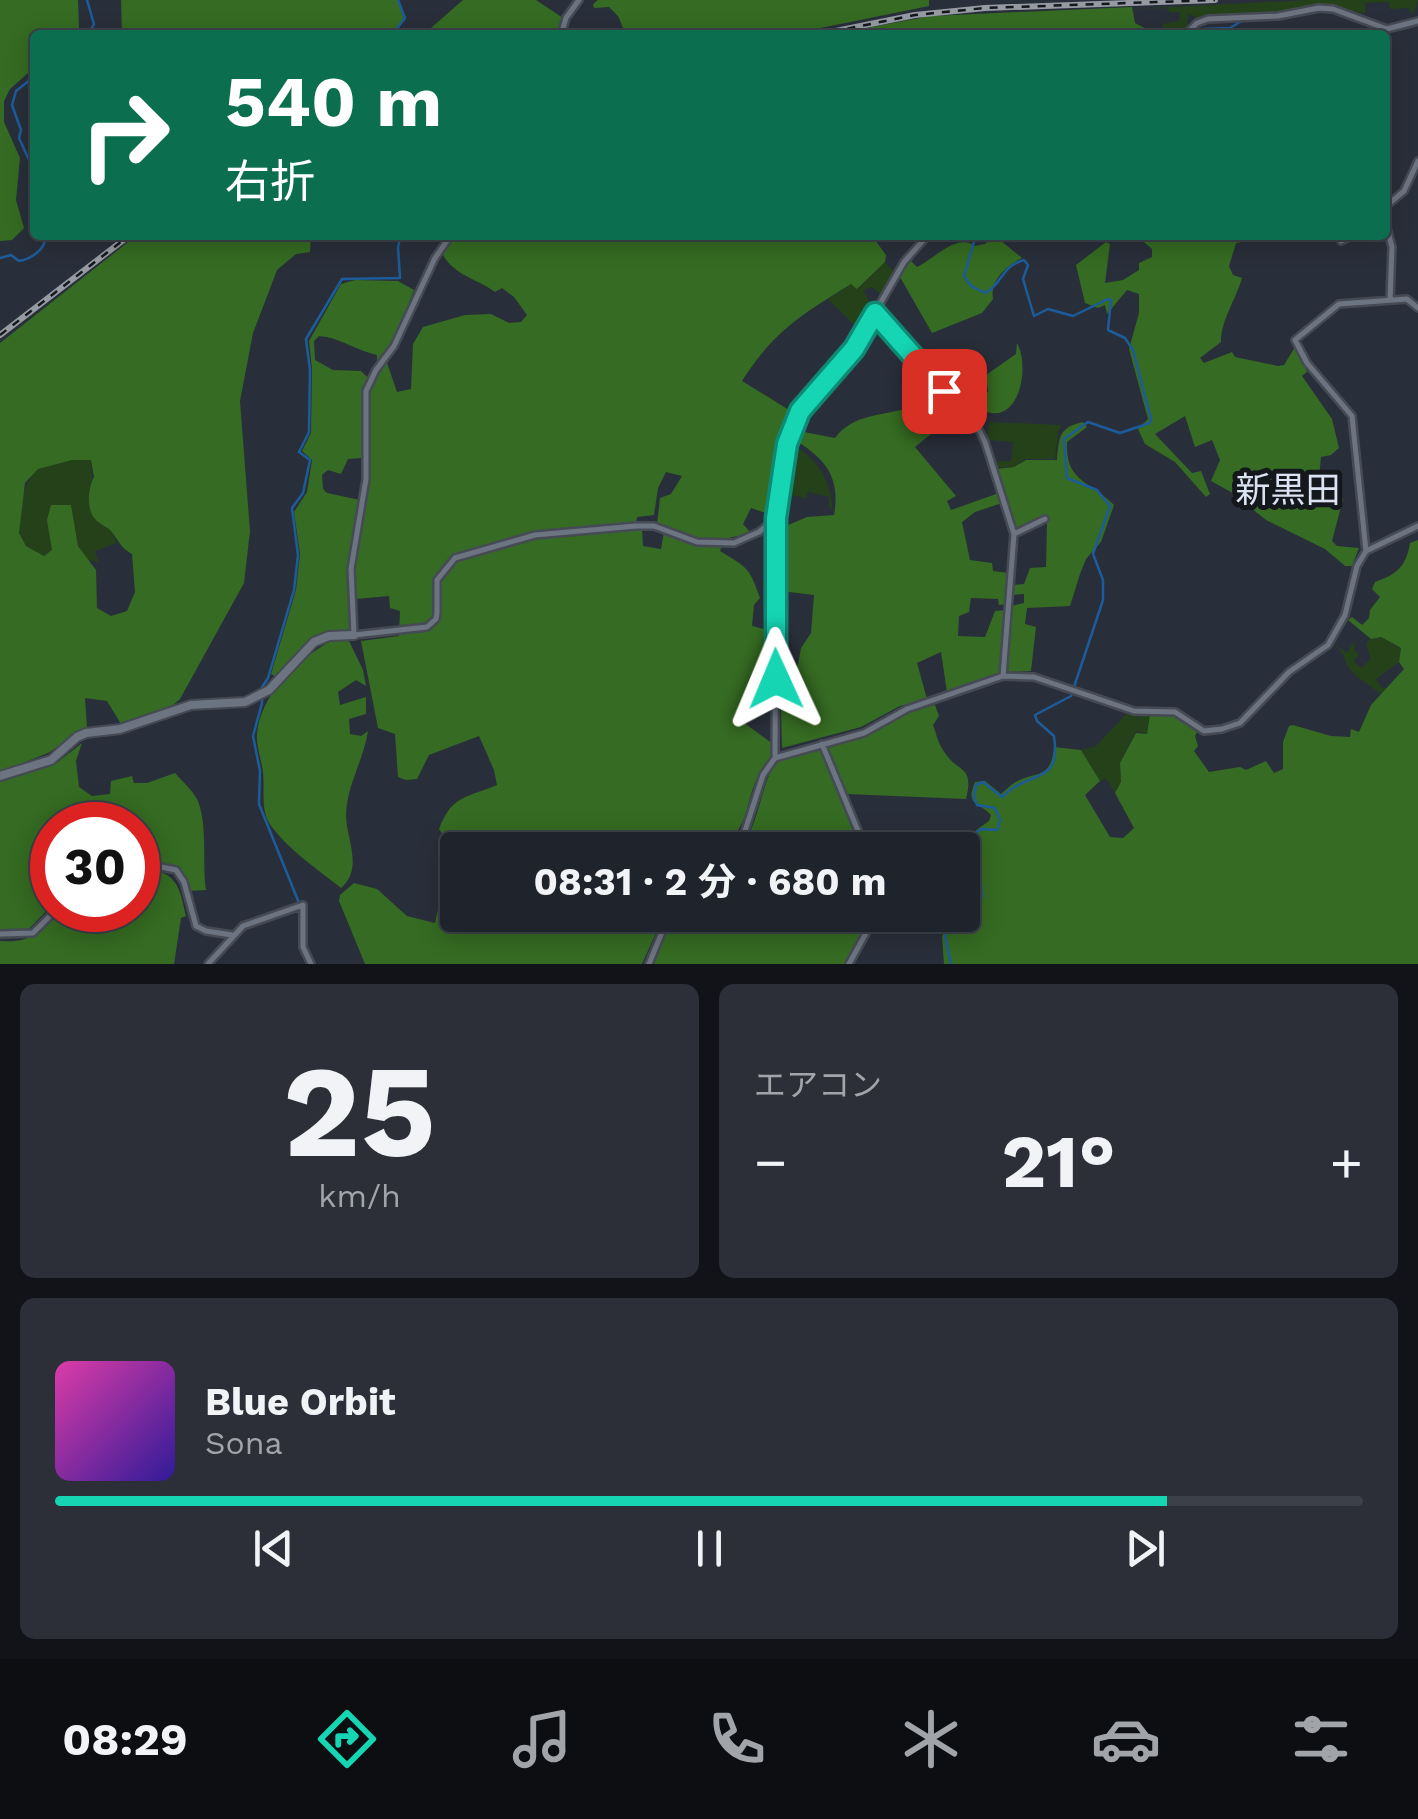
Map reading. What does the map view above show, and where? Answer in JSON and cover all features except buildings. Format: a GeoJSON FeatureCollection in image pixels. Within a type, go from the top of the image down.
{"type":"FeatureCollection","features":[{"type":"Feature","properties":{"kind":"street"},"geometry":{"type":"LineString","coordinates":[[562,30],[578,0]]}},
{"type":"Feature","properties":{"kind":"street"},"geometry":{"type":"LineString","coordinates":[[1190,30],[1208,19],[1278,16],[1319,8],[1333,9],[1386,29],[1418,21]]}},
{"type":"Feature","properties":{"kind":"street"},"geometry":{"type":"LineString","coordinates":[[1390,203],[1404,191],[1418,161]]}},
{"type":"Feature","properties":{"kind":"street"},"geometry":{"type":"LineString","coordinates":[[1390,239],[1390,300]]}},
{"type":"Feature","properties":{"kind":"street"},"geometry":{"type":"LineString","coordinates":[[354,636],[351,569],[366,479],[366,391],[394,346],[447,240]]}},
{"type":"Feature","properties":{"kind":"street"},"geometry":{"type":"LineString","coordinates":[[745,832],[762,775],[774,758],[778,729],[776,518],[784,454],[798,416],[854,349],[904,262],[924,240]]}},
{"type":"Feature","properties":{"kind":"street"},"geometry":{"type":"LineString","coordinates":[[1366,551],[1352,416],[1304,359],[1296,340],[1339,304],[1407,299],[1418,308]]}},
{"type":"Feature","properties":{"kind":"street"},"geometry":{"type":"LineString","coordinates":[[875,313],[982,435],[1014,534],[1003,676]]}},
{"type":"Feature","properties":{"kind":"street"},"geometry":{"type":"LineString","coordinates":[[0,776],[51,760],[86,733],[120,729],[191,705],[245,702],[269,690],[314,642],[329,636],[432,624],[438,614],[437,580],[451,560],[558,532],[654,526],[690,540],[720,544],[747,539],[776,518]]}},
{"type":"Feature","properties":{"kind":"street"},"geometry":{"type":"LineString","coordinates":[[1014,534],[1045,519]]}},
{"type":"Feature","properties":{"kind":"street"},"geometry":{"type":"LineString","coordinates":[[774,758],[864,733],[907,708],[1003,676],[1034,677],[1134,712],[1175,712],[1204,731],[1232,727],[1246,718],[1294,667],[1328,645],[1345,614],[1357,566],[1366,551],[1418,526]]}},
{"type":"Feature","properties":{"kind":"street"},"geometry":{"type":"LineString","coordinates":[[822,744],[859,832]]}},
{"type":"Feature","properties":{"kind":"street"},"geometry":{"type":"LineString","coordinates":[[160,866],[176,870],[184,882],[196,926],[233,935]]}},
{"type":"Feature","properties":{"kind":"street"},"geometry":{"type":"LineString","coordinates":[[208,964],[243,926],[303,905],[302,947],[311,964]]}},
{"type":"Feature","properties":{"kind":"street"},"geometry":{"type":"LineString","coordinates":[[0,934],[35,932]]}},
{"type":"Feature","properties":{"kind":"street"},"geometry":{"type":"LineString","coordinates":[[649,964],[661,932]]}},
{"type":"Feature","properties":{"kind":"street"},"geometry":{"type":"LineString","coordinates":[[850,964],[867,932]]}},
{"type":"Feature","properties":{"kind":"green space"},"geometry":{"type":"Polygon","coordinates":[[[0,0],[78,0],[78,30],[30,30],[30,71],[10,89],[4,101],[4,122],[20,158],[16,200],[24,228],[12,240],[0,241],[0,0]]]}},
{"type":"Feature","properties":{"kind":"green space"},"geometry":{"type":"Polygon","coordinates":[[[121,0],[398,0],[404,19],[397,30],[122,30],[121,0]]]}},
{"type":"Feature","properties":{"kind":"green space"},"geometry":{"type":"Polygon","coordinates":[[[463,0],[536,0],[563,18],[561,30],[429,30],[463,0]]]}},
{"type":"Feature","properties":{"kind":"green space"},"geometry":{"type":"Polygon","coordinates":[[[598,0],[929,0],[929,6],[811,30],[624,30],[609,7],[594,8],[598,0]]]}},
{"type":"Feature","properties":{"kind":"green space"},"geometry":{"type":"Polygon","coordinates":[[[1307,0],[1418,0],[1413,14],[1408,8],[1390,9],[1389,2],[1365,3],[1365,14],[1329,5],[1267,15],[1220,14],[1199,19],[1188,14],[1184,30],[1163,30],[1163,24],[1179,21],[1180,12],[1169,12],[1168,8],[1132,9],[1307,0]]]}},
{"type":"Feature","properties":{"kind":"green space"},"geometry":{"type":"Polygon","coordinates":[[[1132,7],[1135,23],[1148,30],[856,30],[931,16],[1132,7]]]}},
{"type":"Feature","properties":{"kind":"green space"},"geometry":{"type":"Polygon","coordinates":[[[131,240],[311,240],[310,252],[296,254],[277,270],[253,333],[240,401],[250,531],[244,583],[180,699],[172,706],[121,724],[107,701],[85,698],[87,728],[48,753],[0,772],[0,343],[131,240]],[[72,460],[38,469],[25,483],[19,533],[26,546],[44,556],[52,550],[47,520],[51,505],[71,505],[78,546],[96,570],[97,608],[111,616],[127,611],[135,592],[132,554],[92,515],[89,498],[94,477],[91,460],[72,460]]]}},
{"type":"Feature","properties":{"kind":"green space"},"geometry":{"type":"Polygon","coordinates":[[[451,240],[875,240],[886,255],[885,262],[857,289],[851,284],[790,325],[742,381],[794,413],[782,441],[771,515],[751,508],[743,524],[751,533],[724,539],[720,551],[742,565],[753,580],[760,598],[754,605],[752,626],[772,631],[773,704],[754,704],[743,722],[773,744],[737,832],[441,832],[444,818],[455,804],[497,785],[479,736],[429,755],[417,779],[398,777],[395,734],[378,728],[361,641],[399,636],[400,611],[390,608],[389,596],[356,599],[354,569],[371,463],[370,392],[386,360],[397,392],[411,389],[413,344],[423,327],[465,315],[491,314],[509,323],[521,322],[527,315],[502,288],[495,292],[453,267],[442,253],[451,240]],[[666,472],[658,488],[654,515],[637,517],[636,527],[642,529],[643,546],[661,549],[664,532],[657,524],[660,498],[671,494],[682,476],[666,472]]]}},
{"type":"Feature","properties":{"kind":"green space"},"geometry":{"type":"Polygon","coordinates":[[[1000,240],[1022,258],[1000,274],[993,299],[982,313],[932,333],[900,277],[910,260],[917,267],[953,245],[1000,240]]]}},
{"type":"Feature","properties":{"kind":"green space"},"geometry":{"type":"Polygon","coordinates":[[[1142,240],[1251,240],[1236,243],[1229,266],[1233,275],[1242,278],[1223,325],[1221,342],[1200,358],[1204,363],[1232,352],[1235,357],[1278,366],[1284,365],[1295,347],[1307,372],[1302,376],[1332,419],[1339,448],[1321,457],[1319,477],[1343,499],[1332,541],[1337,546],[1359,548],[1352,566],[1345,566],[1325,549],[1266,520],[1211,481],[1220,460],[1212,440],[1195,447],[1185,416],[1155,434],[1192,473],[1201,471],[1210,494],[1206,497],[1175,462],[1145,444],[1138,429],[1148,419],[1129,349],[1139,313],[1139,294],[1127,290],[1107,314],[1105,305],[1098,308],[1085,303],[1076,265],[1106,242],[1110,244],[1105,283],[1123,280],[1139,270],[1139,263],[1152,257],[1152,249],[1142,240]]]}},
{"type":"Feature","properties":{"kind":"green space"},"geometry":{"type":"Polygon","coordinates":[[[885,262],[895,273],[882,296],[872,287],[863,290],[874,308],[861,332],[828,299],[851,284],[858,289],[885,262]]]}},
{"type":"Feature","properties":{"kind":"green space"},"geometry":{"type":"Polygon","coordinates":[[[355,280],[398,281],[414,290],[392,345],[377,364],[377,355],[341,341],[319,336],[314,341],[315,360],[333,370],[361,371],[368,378],[361,396],[362,458],[348,459],[341,474],[328,470],[322,475],[327,493],[360,500],[349,568],[351,632],[317,637],[277,677],[271,674],[296,590],[300,554],[294,512],[307,492],[312,460],[302,451],[311,433],[309,341],[341,284],[355,280]]]}},
{"type":"Feature","properties":{"kind":"green space"},"geometry":{"type":"Polygon","coordinates":[[[1017,343],[1021,383],[1010,407],[1000,413],[973,404],[964,410],[943,386],[949,376],[962,378],[968,371],[973,375],[970,388],[963,389],[961,396],[971,398],[988,392],[986,375],[1016,354],[1017,343]]]}},
{"type":"Feature","properties":{"kind":"green space"},"geometry":{"type":"Polygon","coordinates":[[[942,393],[958,412],[915,447],[956,496],[947,501],[951,510],[999,493],[1002,503],[975,512],[962,522],[970,560],[992,563],[993,571],[1009,573],[1013,585],[1024,584],[1030,568],[1046,567],[1047,523],[1037,521],[1015,530],[996,469],[1014,467],[1026,460],[1057,460],[1062,434],[1083,422],[1087,427],[1067,442],[1067,455],[1081,480],[1114,505],[1101,542],[1086,559],[1070,606],[1027,608],[1025,624],[1036,627],[1031,671],[1008,672],[1011,606],[1024,603],[1024,594],[1009,595],[1008,604],[999,605],[998,599],[971,598],[969,612],[959,616],[958,636],[985,637],[995,611],[1006,610],[1001,674],[947,692],[941,652],[917,663],[927,699],[900,706],[861,727],[782,748],[780,672],[797,669],[801,648],[811,633],[814,595],[781,591],[786,526],[807,517],[834,515],[836,502],[833,479],[822,461],[793,439],[799,431],[835,438],[860,420],[911,407],[942,393]]]}},
{"type":"Feature","properties":{"kind":"green space"},"geometry":{"type":"Polygon","coordinates":[[[989,422],[1062,425],[1055,459],[1025,459],[1014,467],[995,468],[993,461],[1011,461],[1013,442],[987,440],[989,422]]]}},
{"type":"Feature","properties":{"kind":"green space"},"geometry":{"type":"Polygon","coordinates":[[[789,444],[806,454],[820,470],[829,489],[832,509],[829,497],[808,492],[806,498],[783,494],[789,444]]]}},
{"type":"Feature","properties":{"kind":"green space"},"geometry":{"type":"Polygon","coordinates":[[[91,459],[95,519],[112,532],[117,543],[95,551],[98,562],[88,560],[78,546],[71,505],[51,506],[52,551],[44,556],[30,548],[20,536],[19,521],[32,475],[56,462],[91,459]]]}},
{"type":"Feature","properties":{"kind":"green space"},"geometry":{"type":"Polygon","coordinates":[[[1418,540],[1418,964],[944,964],[944,932],[980,932],[980,832],[975,831],[991,815],[973,800],[975,782],[985,781],[1001,794],[1014,783],[1046,770],[1054,747],[1081,750],[1100,781],[1085,795],[1110,837],[1123,838],[1134,828],[1115,793],[1121,782],[1120,763],[1136,733],[1147,734],[1150,715],[1174,715],[1197,732],[1198,746],[1194,751],[1209,772],[1240,767],[1246,770],[1266,761],[1274,773],[1283,769],[1283,742],[1293,725],[1350,737],[1351,729],[1359,732],[1371,705],[1404,669],[1399,662],[1401,648],[1381,637],[1371,639],[1348,620],[1352,617],[1362,625],[1369,618],[1380,597],[1372,589],[1375,582],[1399,568],[1410,543],[1418,540]]]}},
{"type":"Feature","properties":{"kind":"green space"},"geometry":{"type":"Polygon","coordinates":[[[1381,637],[1401,649],[1399,662],[1376,679],[1382,688],[1387,688],[1380,694],[1352,672],[1332,643],[1347,653],[1355,640],[1354,650],[1359,654],[1354,661],[1361,668],[1371,659],[1366,644],[1381,637]]]}},
{"type":"Feature","properties":{"kind":"green space"},"geometry":{"type":"Polygon","coordinates":[[[331,641],[349,641],[363,670],[366,686],[356,680],[338,692],[340,705],[366,697],[366,714],[349,719],[350,734],[361,736],[368,731],[347,803],[353,862],[348,880],[341,888],[295,851],[268,820],[257,739],[260,720],[273,692],[294,668],[331,641]]]}},
{"type":"Feature","properties":{"kind":"green space"},"geometry":{"type":"Polygon","coordinates":[[[935,705],[939,716],[933,725],[938,741],[948,758],[966,774],[966,799],[847,794],[825,745],[861,739],[912,711],[935,705]]]}},
{"type":"Feature","properties":{"kind":"green space"},"geometry":{"type":"Polygon","coordinates":[[[1126,714],[1137,716],[1138,721],[1139,716],[1150,715],[1147,734],[1136,731],[1120,763],[1121,782],[1115,793],[1106,778],[1100,781],[1081,750],[1096,746],[1126,714]]]}},
{"type":"Feature","properties":{"kind":"green space"},"geometry":{"type":"Polygon","coordinates":[[[82,743],[76,761],[79,787],[92,796],[110,794],[111,781],[132,776],[134,783],[147,783],[175,773],[200,808],[206,890],[188,891],[186,876],[160,863],[160,802],[30,802],[30,928],[0,929],[0,782],[54,765],[82,743]]]}},
{"type":"Feature","properties":{"kind":"green space"},"geometry":{"type":"Polygon","coordinates":[[[820,748],[856,832],[750,832],[775,763],[820,748]]]}},
{"type":"Feature","properties":{"kind":"green space"},"geometry":{"type":"Polygon","coordinates":[[[160,872],[174,881],[186,916],[181,918],[174,964],[0,964],[0,941],[34,935],[160,932],[160,872]]]}},
{"type":"Feature","properties":{"kind":"green space"},"geometry":{"type":"Polygon","coordinates":[[[354,883],[377,889],[407,916],[435,923],[440,901],[440,932],[656,932],[642,964],[365,964],[340,895],[354,883]]]}},
{"type":"Feature","properties":{"kind":"green space"},"geometry":{"type":"Polygon","coordinates":[[[666,932],[865,932],[851,964],[654,964],[666,932]]]}},
{"type":"Feature","properties":{"kind":"waterway"},"geometry":{"type":"LineString","coordinates":[[87,0],[94,24],[91,30]]}},
{"type":"Feature","properties":{"kind":"waterway"},"geometry":{"type":"LineString","coordinates":[[396,30],[405,18],[398,0]]}},
{"type":"Feature","properties":{"kind":"waterway"},"geometry":{"type":"LineString","coordinates":[[1202,30],[1230,28],[1245,19]]}},
{"type":"Feature","properties":{"kind":"waterway"},"geometry":{"type":"LineString","coordinates":[[30,80],[16,91],[12,105],[21,130],[19,138],[30,162]]}},
{"type":"Feature","properties":{"kind":"waterway"},"geometry":{"type":"LineString","coordinates":[[0,258],[28,258],[41,249],[45,240]]}},
{"type":"Feature","properties":{"kind":"waterway"},"geometry":{"type":"LineString","coordinates":[[306,940],[304,902],[299,903],[259,804],[260,771],[253,736],[262,687],[294,590],[298,555],[292,508],[303,493],[310,460],[299,452],[309,432],[306,339],[342,279],[400,278],[400,240]]}},
{"type":"Feature","properties":{"kind":"waterway"},"geometry":{"type":"LineString","coordinates":[[975,240],[964,276],[971,286],[985,293],[1010,267],[1024,260],[1028,265],[1023,279],[1034,316],[1048,309],[1073,316],[1111,300],[1108,330],[1125,338],[1133,350],[1151,419],[1150,423],[1120,433],[1088,422],[1064,439],[1067,478],[1097,490],[1110,506],[1093,554],[1103,580],[1103,600],[1071,696],[1035,715],[1054,736],[1053,763],[1039,776],[1002,797],[983,782],[976,785],[977,805],[995,808],[1000,820],[997,830],[977,832]]}},
{"type":"Feature","properties":{"kind":"waterway"},"geometry":{"type":"LineString","coordinates":[[980,871],[980,898]]}},
{"type":"Feature","properties":{"kind":"waterway"},"geometry":{"type":"LineString","coordinates":[[947,932],[951,964]]}},
{"type":"Feature","properties":{"kind":"railway"},"geometry":{"type":"LineString","coordinates":[[841,30],[915,15],[985,8],[1215,0]]}},
{"type":"Feature","properties":{"kind":"railway"},"geometry":{"type":"LineString","coordinates":[[0,335],[124,240]]}},
{"type":"Feature","properties":{"kind":"district","name":"新黒田"},"geometry":{"type":"Point","coordinates":[1288,490]}},
{"type":"Feature","properties":{"kind":"route"},"geometry":{"type":"LineString","coordinates":[[776,679],[776,518],[784,454],[800,411],[854,349],[875,313],[944,391]]}}]}
